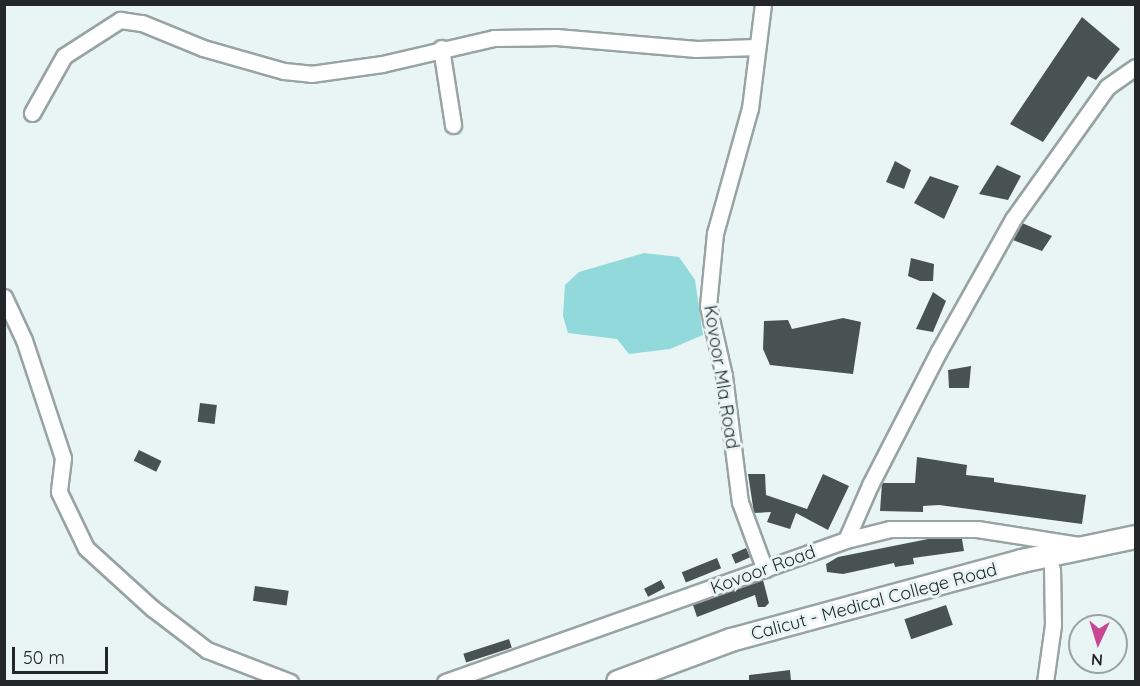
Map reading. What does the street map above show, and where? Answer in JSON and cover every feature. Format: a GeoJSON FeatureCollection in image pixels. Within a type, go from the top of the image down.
{"type":"FeatureCollection","features":[{"type":"Feature","properties":{"kind":"main road","name":"Calicut - Medical College Road"},"geometry":{"type":"LineString","coordinates":[[618,681],[660,676],[731,640],[1105,548],[1136,537]]}},
{"type":"Feature","properties":{"kind":"main road"},"geometry":{"type":"LineString","coordinates":[[660,676],[735,653],[1052,569],[1105,548],[1136,552]]}},
{"type":"Feature","properties":{"kind":"street","name":"Kovoor Mla Road"},"geometry":{"type":"LineString","coordinates":[[763,4],[750,108],[715,233],[708,306],[724,376],[740,502],[765,570]]}},
{"type":"Feature","properties":{"kind":"street"},"geometry":{"type":"LineString","coordinates":[[32,114],[64,56],[120,20],[142,23],[202,48],[273,68],[311,74],[382,64],[441,48],[494,38],[556,37],[696,49],[757,47]]}},
{"type":"Feature","properties":{"kind":"street"},"geometry":{"type":"LineString","coordinates":[[441,48],[453,125]]}},
{"type":"Feature","properties":{"kind":"street"},"geometry":{"type":"LineString","coordinates":[[846,540],[870,485],[939,351],[1012,219],[1107,87],[1136,67]]}},
{"type":"Feature","properties":{"kind":"street"},"geometry":{"type":"LineString","coordinates":[[4,297],[24,340],[63,458],[59,492],[86,548],[152,608],[207,650],[290,681]]}},
{"type":"Feature","properties":{"kind":"street","name":"Kovoor Road"},"geometry":{"type":"LineString","coordinates":[[446,681],[846,540],[890,529],[977,529],[1105,548]]}},
{"type":"Feature","properties":{"kind":"street"},"geometry":{"type":"LineString","coordinates":[[1046,681],[1053,625],[1052,569]]}},
{"type":"Feature","properties":{"kind":"shaded area"},"geometry":{"type":"Polygon","coordinates":[[[644,253],[679,257],[695,280],[703,335],[670,349],[629,354],[617,339],[568,333],[563,316],[565,285],[579,272],[644,253]]]}},
{"type":"Feature","properties":{"kind":"building"},"geometry":{"type":"Polygon","coordinates":[[[1082,17],[1120,49],[1096,80],[1088,76],[1043,142],[1010,124],[1082,17]]]}},
{"type":"Feature","properties":{"kind":"building"},"geometry":{"type":"Polygon","coordinates":[[[895,161],[911,170],[904,189],[886,182],[895,161]]]}},
{"type":"Feature","properties":{"kind":"building"},"geometry":{"type":"Polygon","coordinates":[[[997,165],[1021,176],[1008,200],[979,194],[997,165]]]}},
{"type":"Feature","properties":{"kind":"building"},"geometry":{"type":"Polygon","coordinates":[[[930,176],[959,186],[944,219],[914,203],[930,176]]]}},
{"type":"Feature","properties":{"kind":"building"},"geometry":{"type":"Polygon","coordinates":[[[1022,223],[1052,236],[1042,251],[1013,240],[1022,223]]]}},
{"type":"Feature","properties":{"kind":"building"},"geometry":{"type":"Polygon","coordinates":[[[911,258],[934,264],[933,281],[920,281],[908,276],[911,258]]]}},
{"type":"Feature","properties":{"kind":"building"},"geometry":{"type":"Polygon","coordinates":[[[933,292],[946,301],[933,332],[916,329],[933,292]]]}},
{"type":"Feature","properties":{"kind":"building"},"geometry":{"type":"Polygon","coordinates":[[[843,318],[861,322],[853,374],[770,365],[763,349],[764,321],[788,320],[792,329],[843,318]]]}},
{"type":"Feature","properties":{"kind":"building"},"geometry":{"type":"Polygon","coordinates":[[[971,366],[969,388],[949,388],[948,370],[971,366]]]}},
{"type":"Feature","properties":{"kind":"building"},"geometry":{"type":"Polygon","coordinates":[[[200,403],[217,405],[215,424],[198,422],[200,403]]]}},
{"type":"Feature","properties":{"kind":"building"},"geometry":{"type":"Polygon","coordinates":[[[139,450],[161,461],[156,472],[134,461],[139,450]]]}},
{"type":"Feature","properties":{"kind":"building"},"geometry":{"type":"Polygon","coordinates":[[[917,457],[967,465],[966,475],[994,478],[994,482],[1086,495],[1082,524],[939,505],[923,506],[923,512],[880,511],[882,483],[915,483],[917,457]]]}},
{"type":"Feature","properties":{"kind":"building"},"geometry":{"type":"Polygon","coordinates":[[[748,474],[765,474],[766,495],[807,509],[823,474],[849,486],[828,530],[796,513],[790,529],[767,522],[771,512],[754,513],[748,474]]]}},
{"type":"Feature","properties":{"kind":"building"},"geometry":{"type":"Polygon","coordinates":[[[928,539],[962,539],[964,551],[913,558],[914,564],[895,567],[894,563],[843,574],[827,572],[826,564],[838,557],[928,539]]]}},
{"type":"Feature","properties":{"kind":"building"},"geometry":{"type":"Polygon","coordinates":[[[746,548],[750,557],[735,564],[731,555],[746,548]]]}},
{"type":"Feature","properties":{"kind":"building"},"geometry":{"type":"Polygon","coordinates":[[[717,558],[721,568],[686,582],[682,572],[717,558]]]}},
{"type":"Feature","properties":{"kind":"building"},"geometry":{"type":"Polygon","coordinates":[[[661,580],[665,588],[648,597],[644,589],[661,580]]]}},
{"type":"Feature","properties":{"kind":"building"},"geometry":{"type":"Polygon","coordinates":[[[763,580],[769,603],[765,607],[758,607],[755,595],[697,617],[693,605],[763,580]]]}},
{"type":"Feature","properties":{"kind":"building"},"geometry":{"type":"Polygon","coordinates":[[[255,586],[289,591],[287,606],[253,601],[255,586]]]}},
{"type":"Feature","properties":{"kind":"building"},"geometry":{"type":"Polygon","coordinates":[[[946,605],[953,625],[911,639],[904,619],[946,605]]]}},
{"type":"Feature","properties":{"kind":"building"},"geometry":{"type":"Polygon","coordinates":[[[509,639],[512,648],[466,662],[463,654],[509,639]]]}},
{"type":"Feature","properties":{"kind":"building"},"geometry":{"type":"Polygon","coordinates":[[[790,670],[791,681],[749,681],[749,675],[790,670]]]}}]}
